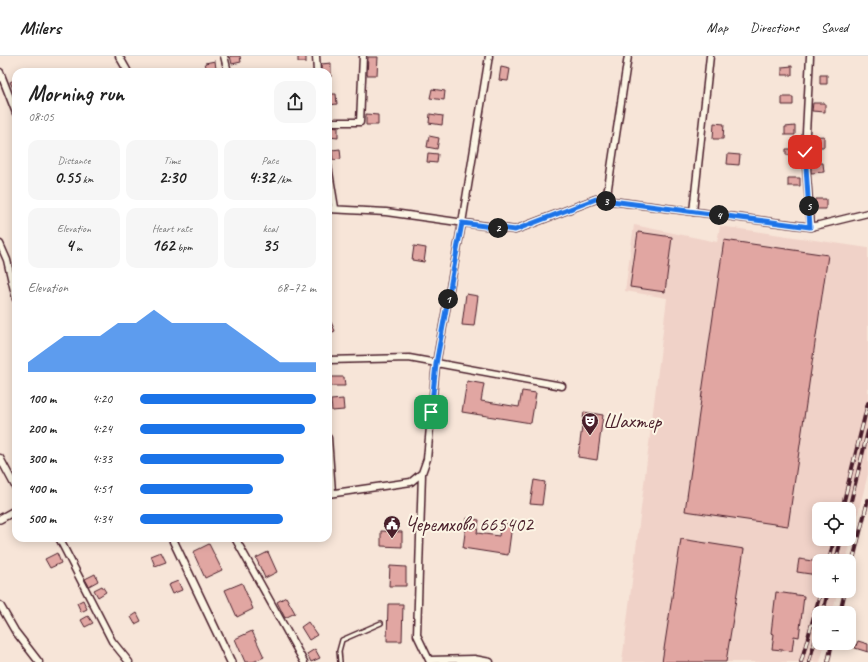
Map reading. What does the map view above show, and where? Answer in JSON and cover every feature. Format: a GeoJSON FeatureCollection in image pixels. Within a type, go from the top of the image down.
{"type":"FeatureCollection","features":[{"type":"Feature","properties":{"kind":"street"},"geometry":{"type":"LineString","coordinates":[[120,56],[126,68]]}},
{"type":"Feature","properties":{"kind":"street"},"geometry":{"type":"LineString","coordinates":[[224,56],[227,68]]}},
{"type":"Feature","properties":{"kind":"street"},"geometry":{"type":"LineString","coordinates":[[316,56],[317,68]]}},
{"type":"Feature","properties":{"kind":"street"},"geometry":{"type":"LineString","coordinates":[[332,122],[360,122],[363,56]]}},
{"type":"Feature","properties":{"kind":"street"},"geometry":{"type":"LineString","coordinates":[[489,56],[462,223],[436,364],[427,459],[422,473],[417,635],[430,661],[474,659],[490,662]]}},
{"type":"Feature","properties":{"kind":"street"},"geometry":{"type":"LineString","coordinates":[[606,200],[628,56]]}},
{"type":"Feature","properties":{"kind":"street"},"geometry":{"type":"LineString","coordinates":[[692,212],[710,56]]}},
{"type":"Feature","properties":{"kind":"street"},"geometry":{"type":"LineString","coordinates":[[810,56],[805,152],[810,227]]}},
{"type":"Feature","properties":{"kind":"street"},"geometry":{"type":"LineString","coordinates":[[0,72],[12,103]]}},
{"type":"Feature","properties":{"kind":"street"},"geometry":{"type":"LineString","coordinates":[[332,209],[386,212],[515,230],[596,199],[810,227],[868,213]]}},
{"type":"Feature","properties":{"kind":"street"},"geometry":{"type":"LineString","coordinates":[[0,244],[7,260],[12,282]]}},
{"type":"Feature","properties":{"kind":"street"},"geometry":{"type":"LineString","coordinates":[[332,360],[409,358],[562,386]]}},
{"type":"Feature","properties":{"kind":"street"},"geometry":{"type":"LineString","coordinates":[[0,458],[12,480]]}},
{"type":"Feature","properties":{"kind":"street"},"geometry":{"type":"LineString","coordinates":[[332,493],[411,482],[422,473]]}},
{"type":"Feature","properties":{"kind":"street"},"geometry":{"type":"LineString","coordinates":[[0,519],[12,512]]}},
{"type":"Feature","properties":{"kind":"street"},"geometry":{"type":"LineString","coordinates":[[61,542],[112,641],[129,662]]}},
{"type":"Feature","properties":{"kind":"street"},"geometry":{"type":"LineString","coordinates":[[174,542],[231,662]]}},
{"type":"Feature","properties":{"kind":"street"},"geometry":{"type":"LineString","coordinates":[[237,542],[304,662]]}},
{"type":"Feature","properties":{"kind":"street"},"geometry":{"type":"LineString","coordinates":[[0,605],[15,630],[39,662]]}},
{"type":"Feature","properties":{"kind":"lane"},"geometry":{"type":"LineString","coordinates":[[340,662],[339,651],[342,640],[381,622]]}},
{"type":"Feature","properties":{"kind":"shaded area"},"geometry":{"type":"Polygon","coordinates":[[[634,225],[717,242],[720,226],[868,248],[868,474],[856,521],[856,502],[812,502],[812,546],[850,546],[848,554],[812,554],[812,598],[836,598],[834,606],[812,606],[812,650],[823,650],[820,662],[622,662],[667,298],[625,291],[634,225]]]}},
{"type":"Feature","properties":{"kind":"building"},"geometry":{"type":"Polygon","coordinates":[[[230,56],[240,56],[241,62],[232,64],[230,56]]]}},
{"type":"Feature","properties":{"kind":"building"},"geometry":{"type":"Polygon","coordinates":[[[298,56],[306,56],[306,62],[298,62],[298,56]]]}},
{"type":"Feature","properties":{"kind":"building"},"geometry":{"type":"Polygon","coordinates":[[[368,57],[378,57],[377,75],[367,75],[368,57]]]}},
{"type":"Feature","properties":{"kind":"building"},"geometry":{"type":"Polygon","coordinates":[[[215,61],[216,68],[206,68],[205,63],[215,61]]]}},
{"type":"Feature","properties":{"kind":"building"},"geometry":{"type":"Polygon","coordinates":[[[331,63],[331,68],[321,68],[321,64],[331,63]]]}},
{"type":"Feature","properties":{"kind":"building"},"geometry":{"type":"Polygon","coordinates":[[[792,66],[792,75],[782,75],[782,67],[792,66]]]}},
{"type":"Feature","properties":{"kind":"building"},"geometry":{"type":"Polygon","coordinates":[[[501,67],[510,69],[508,81],[499,80],[501,67]]]}},
{"type":"Feature","properties":{"kind":"building"},"geometry":{"type":"Polygon","coordinates":[[[820,75],[827,75],[827,84],[820,84],[820,75]]]}},
{"type":"Feature","properties":{"kind":"building"},"geometry":{"type":"Polygon","coordinates":[[[432,89],[445,91],[444,100],[430,98],[432,89]]]}},
{"type":"Feature","properties":{"kind":"building"},"geometry":{"type":"Polygon","coordinates":[[[332,94],[336,94],[337,104],[332,105],[332,94]]]}},
{"type":"Feature","properties":{"kind":"building"},"geometry":{"type":"Polygon","coordinates":[[[782,97],[793,97],[793,105],[782,105],[782,97]]]}},
{"type":"Feature","properties":{"kind":"building"},"geometry":{"type":"Polygon","coordinates":[[[813,103],[825,103],[825,112],[812,111],[813,103]]]}},
{"type":"Feature","properties":{"kind":"building"},"geometry":{"type":"Polygon","coordinates":[[[366,114],[378,115],[378,125],[366,125],[366,114]]]}},
{"type":"Feature","properties":{"kind":"building"},"geometry":{"type":"Polygon","coordinates":[[[430,114],[443,116],[442,125],[429,123],[430,114]]]}},
{"type":"Feature","properties":{"kind":"building"},"geometry":{"type":"Polygon","coordinates":[[[714,123],[724,124],[723,139],[713,139],[714,123]]]}},
{"type":"Feature","properties":{"kind":"building"},"geometry":{"type":"Polygon","coordinates":[[[332,126],[338,127],[338,138],[332,137],[332,126]]]}},
{"type":"Feature","properties":{"kind":"building"},"geometry":{"type":"Polygon","coordinates":[[[795,126],[795,135],[785,135],[785,127],[795,126]]]}},
{"type":"Feature","properties":{"kind":"building"},"geometry":{"type":"Polygon","coordinates":[[[429,136],[439,138],[437,149],[427,147],[429,136]]]}},
{"type":"Feature","properties":{"kind":"building"},"geometry":{"type":"Polygon","coordinates":[[[824,136],[824,147],[812,147],[811,137],[824,136]]]}},
{"type":"Feature","properties":{"kind":"building"},"geometry":{"type":"Polygon","coordinates":[[[340,149],[341,159],[333,160],[332,150],[340,149]]]}},
{"type":"Feature","properties":{"kind":"building"},"geometry":{"type":"Polygon","coordinates":[[[786,149],[796,149],[796,155],[786,155],[786,149]]]}},
{"type":"Feature","properties":{"kind":"building"},"geometry":{"type":"Polygon","coordinates":[[[428,153],[438,154],[437,163],[427,162],[428,153]]]}},
{"type":"Feature","properties":{"kind":"building"},"geometry":{"type":"Polygon","coordinates":[[[728,154],[740,155],[739,165],[727,164],[728,154]]]}},
{"type":"Feature","properties":{"kind":"building"},"geometry":{"type":"Polygon","coordinates":[[[811,163],[823,163],[824,172],[811,173],[811,163]]]}},
{"type":"Feature","properties":{"kind":"building"},"geometry":{"type":"Polygon","coordinates":[[[788,178],[800,178],[800,186],[788,186],[788,178]]]}},
{"type":"Feature","properties":{"kind":"building"},"geometry":{"type":"Polygon","coordinates":[[[815,199],[826,199],[826,209],[815,209],[815,199]]]}},
{"type":"Feature","properties":{"kind":"building"},"geometry":{"type":"Polygon","coordinates":[[[638,232],[672,237],[665,292],[630,287],[638,232]]]}},
{"type":"Feature","properties":{"kind":"building"},"geometry":{"type":"Polygon","coordinates":[[[724,240],[828,255],[788,526],[685,511],[724,240]]]}},
{"type":"Feature","properties":{"kind":"building"},"geometry":{"type":"Polygon","coordinates":[[[414,246],[426,248],[424,262],[412,260],[414,246]]]}},
{"type":"Feature","properties":{"kind":"building"},"geometry":{"type":"Polygon","coordinates":[[[466,294],[478,296],[474,326],[462,325],[466,294]]]}},
{"type":"Feature","properties":{"kind":"building"},"geometry":{"type":"Polygon","coordinates":[[[332,324],[335,331],[332,332],[332,324]]]}},
{"type":"Feature","properties":{"kind":"building"},"geometry":{"type":"Polygon","coordinates":[[[332,377],[344,377],[345,386],[332,386],[332,377]]]}},
{"type":"Feature","properties":{"kind":"building"},"geometry":{"type":"Polygon","coordinates":[[[467,381],[484,384],[481,401],[519,407],[522,391],[536,393],[531,423],[462,412],[467,381]]]}},
{"type":"Feature","properties":{"kind":"building"},"geometry":{"type":"Polygon","coordinates":[[[343,399],[344,410],[332,411],[332,400],[343,399]]]}},
{"type":"Feature","properties":{"kind":"building","name":"Шахтер"},"geometry":{"type":"Polygon","coordinates":[[[584,412],[603,415],[597,460],[578,457],[584,412]]]}},
{"type":"Feature","properties":{"kind":"building"},"geometry":{"type":"Polygon","coordinates":[[[534,480],[545,482],[542,505],[530,504],[534,480]]]}},
{"type":"Feature","properties":{"kind":"building"},"geometry":{"type":"Polygon","coordinates":[[[467,518],[479,520],[477,533],[499,536],[501,523],[512,525],[508,555],[463,548],[467,518]]]}},
{"type":"Feature","properties":{"kind":"building","name":"Черемхово 665402"},"geometry":{"type":"Polygon","coordinates":[[[381,531],[402,532],[402,547],[381,546],[381,531]]]}},
{"type":"Feature","properties":{"kind":"building"},"geometry":{"type":"Polygon","coordinates":[[[681,539],[744,549],[726,662],[662,662],[681,539]]]}},
{"type":"Feature","properties":{"kind":"building"},"geometry":{"type":"Polygon","coordinates":[[[209,544],[222,570],[205,578],[193,552],[209,544]]]}},
{"type":"Feature","properties":{"kind":"building"},"geometry":{"type":"Polygon","coordinates":[[[161,552],[166,562],[155,566],[151,556],[161,552]]]}},
{"type":"Feature","properties":{"kind":"building"},"geometry":{"type":"Polygon","coordinates":[[[268,552],[277,572],[265,578],[256,558],[268,552]]]}},
{"type":"Feature","properties":{"kind":"building"},"geometry":{"type":"Polygon","coordinates":[[[57,553],[61,563],[50,568],[45,559],[57,553]]]}},
{"type":"Feature","properties":{"kind":"building"},"geometry":{"type":"Polygon","coordinates":[[[799,559],[812,561],[812,574],[797,572],[799,559]]]}},
{"type":"Feature","properties":{"kind":"building"},"geometry":{"type":"Polygon","coordinates":[[[390,566],[406,567],[406,586],[389,586],[390,566]]]}},
{"type":"Feature","properties":{"kind":"building"},"geometry":{"type":"Polygon","coordinates":[[[95,574],[98,581],[89,586],[85,579],[95,574]]]}},
{"type":"Feature","properties":{"kind":"building"},"geometry":{"type":"Polygon","coordinates":[[[178,581],[182,590],[172,594],[168,585],[178,581]]]}},
{"type":"Feature","properties":{"kind":"building"},"geometry":{"type":"Polygon","coordinates":[[[242,583],[253,609],[237,617],[225,590],[242,583]]]}},
{"type":"Feature","properties":{"kind":"building"},"geometry":{"type":"Polygon","coordinates":[[[102,586],[106,592],[98,597],[94,590],[102,586]]]}},
{"type":"Feature","properties":{"kind":"building"},"geometry":{"type":"Polygon","coordinates":[[[776,592],[804,596],[799,637],[794,636],[792,651],[772,649],[774,634],[771,633],[776,592]]]}},
{"type":"Feature","properties":{"kind":"building"},"geometry":{"type":"Polygon","coordinates":[[[286,597],[295,613],[285,618],[277,602],[286,597]]]}},
{"type":"Feature","properties":{"kind":"building"},"geometry":{"type":"Polygon","coordinates":[[[83,600],[87,609],[81,612],[77,603],[83,600]]]}},
{"type":"Feature","properties":{"kind":"building"},"geometry":{"type":"Polygon","coordinates":[[[388,604],[403,604],[402,641],[387,641],[388,604]]]}},
{"type":"Feature","properties":{"kind":"building"},"geometry":{"type":"Polygon","coordinates":[[[137,613],[141,621],[135,624],[131,617],[137,613]]]}},
{"type":"Feature","properties":{"kind":"building"},"geometry":{"type":"Polygon","coordinates":[[[88,616],[93,623],[85,627],[81,620],[88,616]]]}},
{"type":"Feature","properties":{"kind":"building"},"geometry":{"type":"Polygon","coordinates":[[[308,622],[317,635],[309,640],[301,627],[308,622]]]}},
{"type":"Feature","properties":{"kind":"building"},"geometry":{"type":"Polygon","coordinates":[[[252,631],[264,657],[253,662],[245,662],[235,639],[252,631]]]}},
{"type":"Feature","properties":{"kind":"building"},"geometry":{"type":"Polygon","coordinates":[[[858,641],[868,644],[868,652],[856,648],[858,641]]]}},
{"type":"Feature","properties":{"kind":"building"},"geometry":{"type":"Polygon","coordinates":[[[315,649],[320,658],[311,662],[307,654],[315,649]]]}},
{"type":"Feature","properties":{"kind":"railway"},"geometry":{"type":"LineString","coordinates":[[844,502],[868,403]]}},
{"type":"Feature","properties":{"kind":"railway"},"geometry":{"type":"LineString","coordinates":[[851,502],[868,431]]}},
{"type":"Feature","properties":{"kind":"railway"},"geometry":{"type":"LineString","coordinates":[[854,554],[868,500]]}},
{"type":"Feature","properties":{"kind":"railway"},"geometry":{"type":"LineString","coordinates":[[831,554],[832,546]]}},
{"type":"Feature","properties":{"kind":"railway"},"geometry":{"type":"LineString","coordinates":[[838,554],[839,546]]}},
{"type":"Feature","properties":{"kind":"railway"},"geometry":{"type":"LineString","coordinates":[[801,662],[819,598]]}},
{"type":"Feature","properties":{"kind":"railway"},"geometry":{"type":"LineString","coordinates":[[825,606],[826,598]]}},
{"type":"Feature","properties":{"kind":"railway"},"geometry":{"type":"LineString","coordinates":[[842,606],[843,598]]}},
{"type":"Feature","properties":{"kind":"railway"},"geometry":{"type":"LineString","coordinates":[[809,662],[812,650]]}},
{"type":"Feature","properties":{"kind":"railway"},"geometry":{"type":"LineString","coordinates":[[828,662],[831,650]]}},
{"type":"Feature","properties":{"kind":"place","name":"Шахтер"},"geometry":{"type":"Point","coordinates":[590,436]}},
{"type":"Feature","properties":{"kind":"place","name":"Черемхово 665402"},"geometry":{"type":"Point","coordinates":[392,539]}},
{"type":"Feature","properties":{"kind":"route"},"geometry":{"type":"LineString","coordinates":[[431,412],[436,364],[462,223],[515,230],[596,199],[810,227],[805,152]]}}]}
